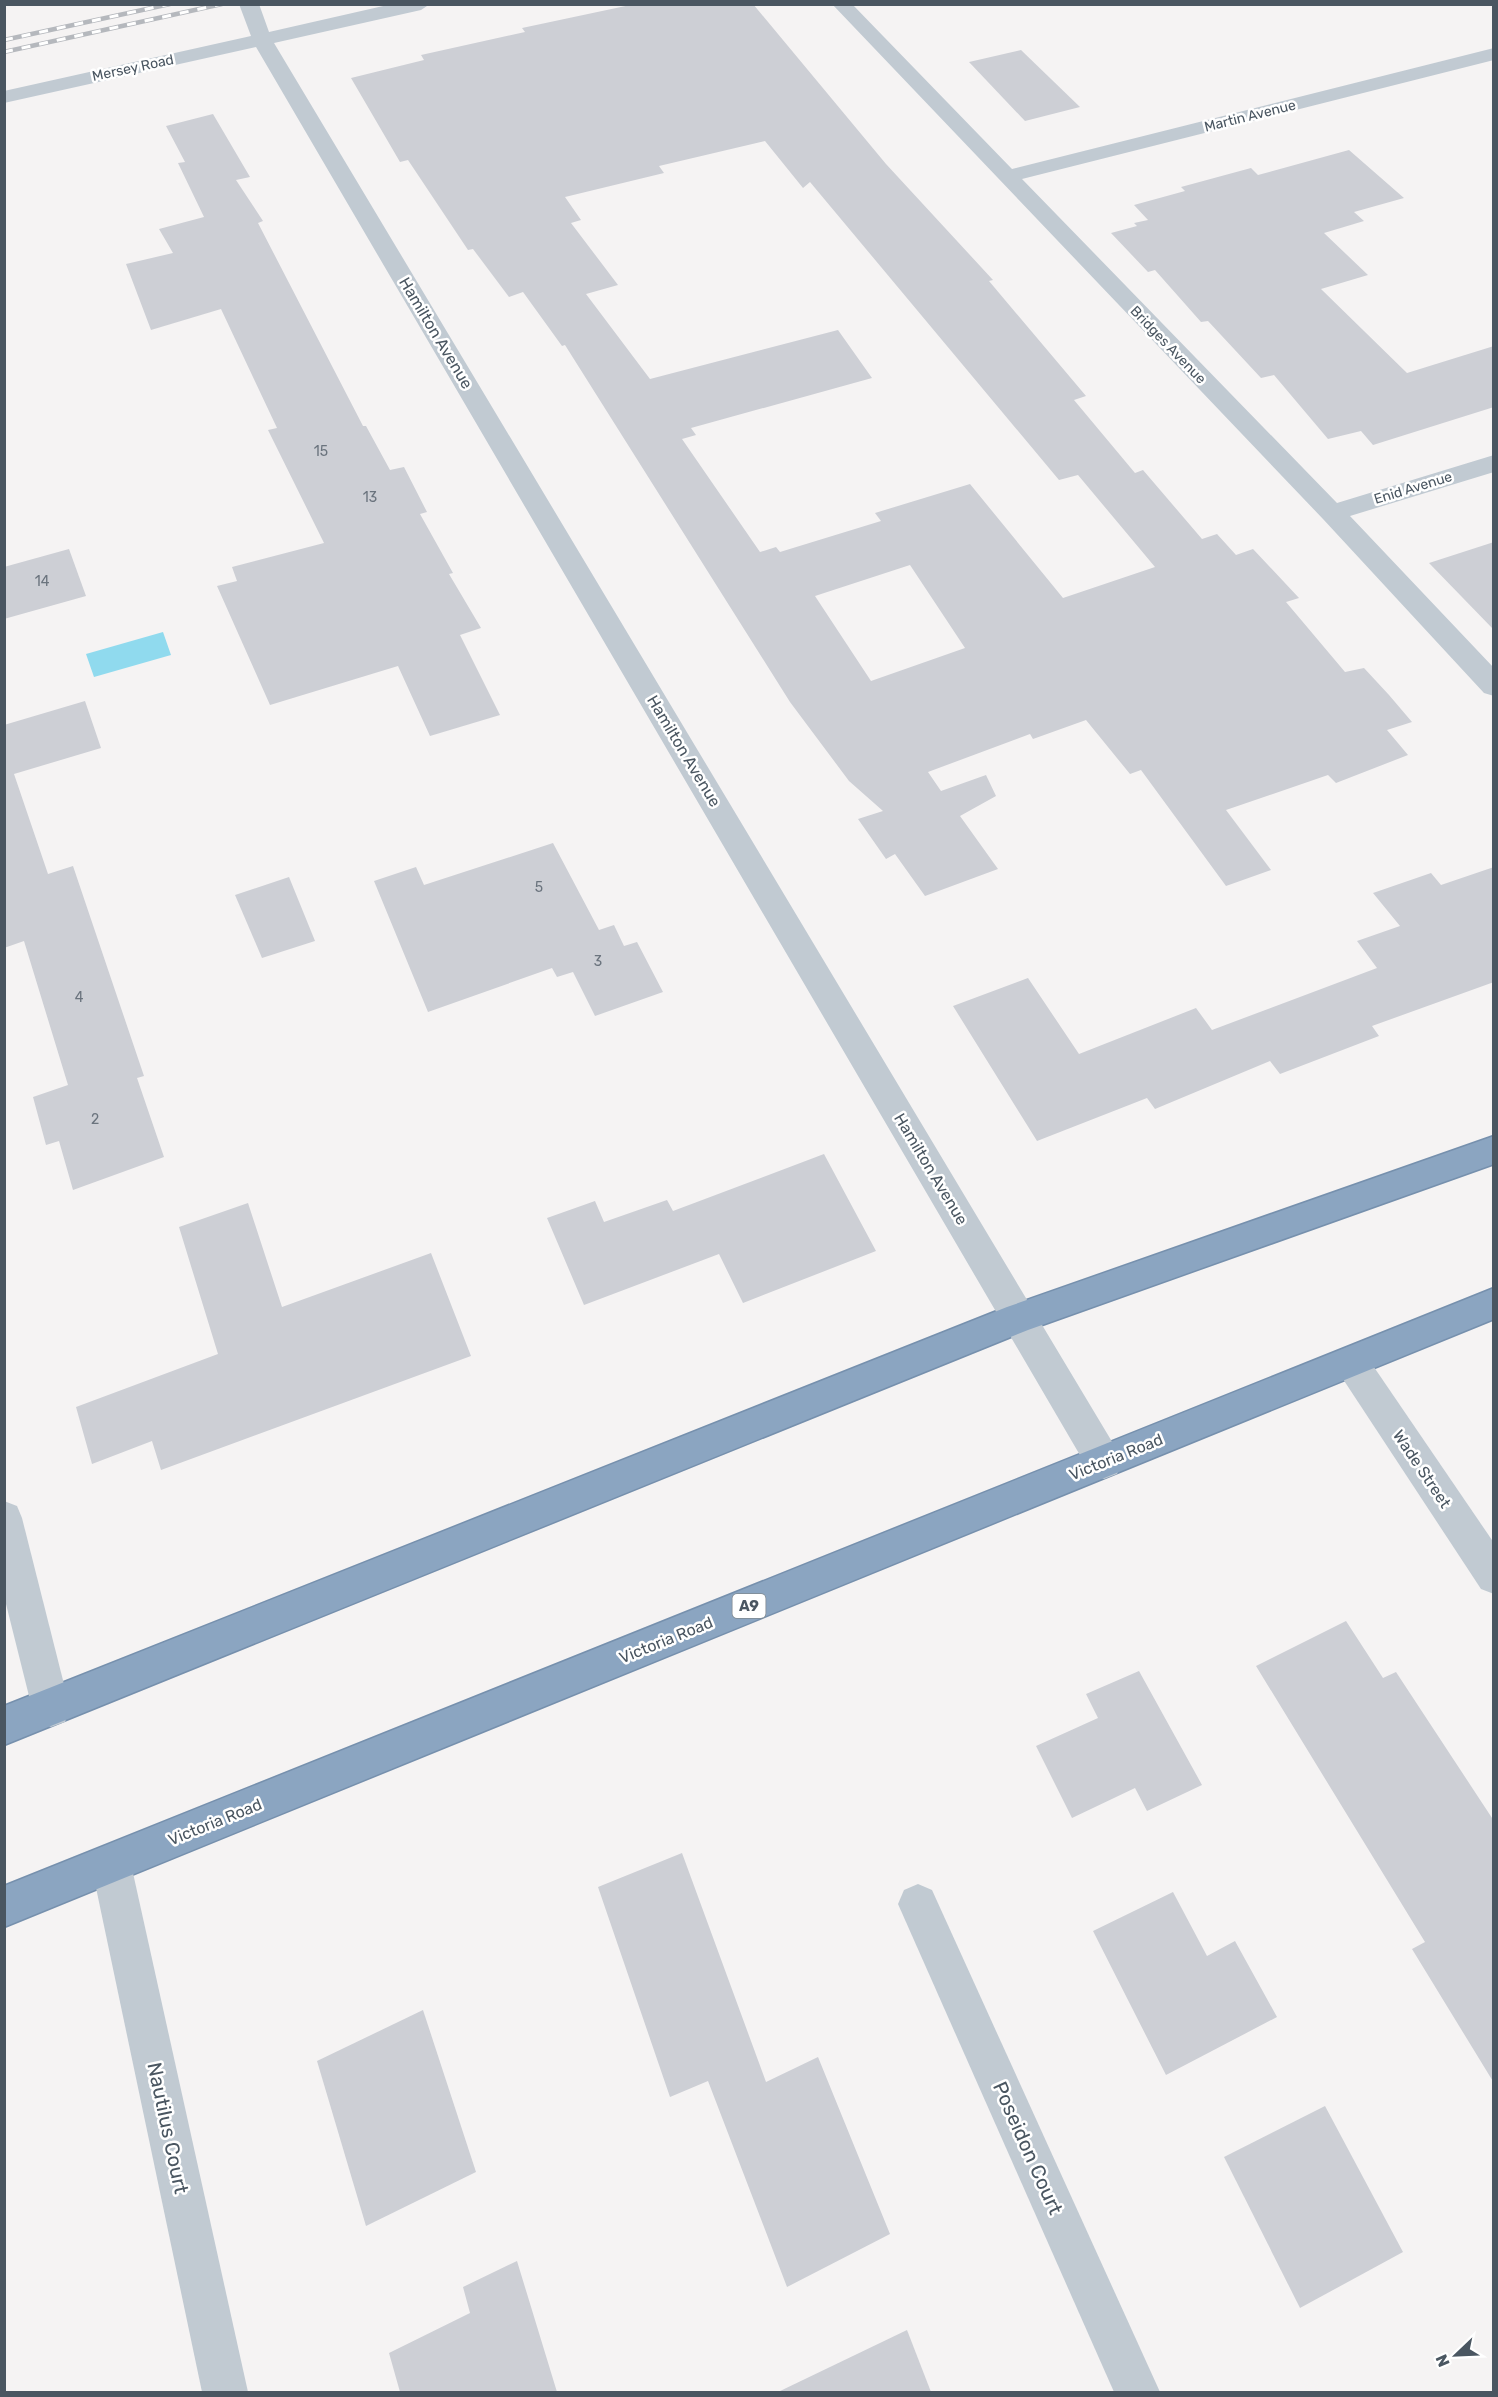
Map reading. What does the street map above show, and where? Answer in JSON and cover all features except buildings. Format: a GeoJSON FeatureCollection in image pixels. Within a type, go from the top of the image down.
{"type":"FeatureCollection","features":[{"type":"Feature","properties":{"kind":"highway"},"geometry":{"type":"LineString","coordinates":[[4,1726],[1019,1318],[1494,1150]]}},
{"type":"Feature","properties":{"kind":"highway","name":"Victoria Road"},"geometry":{"type":"LineString","coordinates":[[4,1907],[1494,1303]]}},
{"type":"Feature","properties":{"kind":"street"},"geometry":{"type":"LineString","coordinates":[[249,4],[262,40]]}},
{"type":"Feature","properties":{"kind":"street","name":"Mersey Road"},"geometry":{"type":"LineString","coordinates":[[4,97],[421,4]]}},
{"type":"Feature","properties":{"kind":"street","name":"Bridges Avenue"},"geometry":{"type":"LineString","coordinates":[[841,4],[1332,513],[1494,686]]}},
{"type":"Feature","properties":{"kind":"street","name":"Hamilton Avenue"},"geometry":{"type":"LineString","coordinates":[[262,40],[1104,1462]]}},
{"type":"Feature","properties":{"kind":"street","name":"Martin Avenue"},"geometry":{"type":"LineString","coordinates":[[1006,177],[1494,54]]}},
{"type":"Feature","properties":{"kind":"street","name":"Enid Avenue"},"geometry":{"type":"LineString","coordinates":[[1332,513],[1494,463]]}},
{"type":"Feature","properties":{"kind":"street","name":"Wade Street"},"geometry":{"type":"LineString","coordinates":[[1351,1362],[1494,1576]]}},
{"type":"Feature","properties":{"kind":"street"},"geometry":{"type":"LineString","coordinates":[[4,1518],[51,1708]]}},
{"type":"Feature","properties":{"kind":"street","name":"Nautilus Court"},"geometry":{"type":"LineString","coordinates":[[111,1864],[225,2392]]}},
{"type":"Feature","properties":{"kind":"street","name":"Poseidon Court"},"geometry":{"type":"LineString","coordinates":[[918,1904],[1137,2392]]}},
{"type":"Feature","properties":{"kind":"water"},"geometry":{"type":"Polygon","coordinates":[[[163,632],[171,655],[94,677],[86,654],[163,632]]]}},
{"type":"Feature","properties":{"kind":"railway"},"geometry":{"type":"LineString","coordinates":[[4,40],[170,4]]}},
{"type":"Feature","properties":{"kind":"railway"},"geometry":{"type":"LineString","coordinates":[[4,52],[222,4]]}}]}
